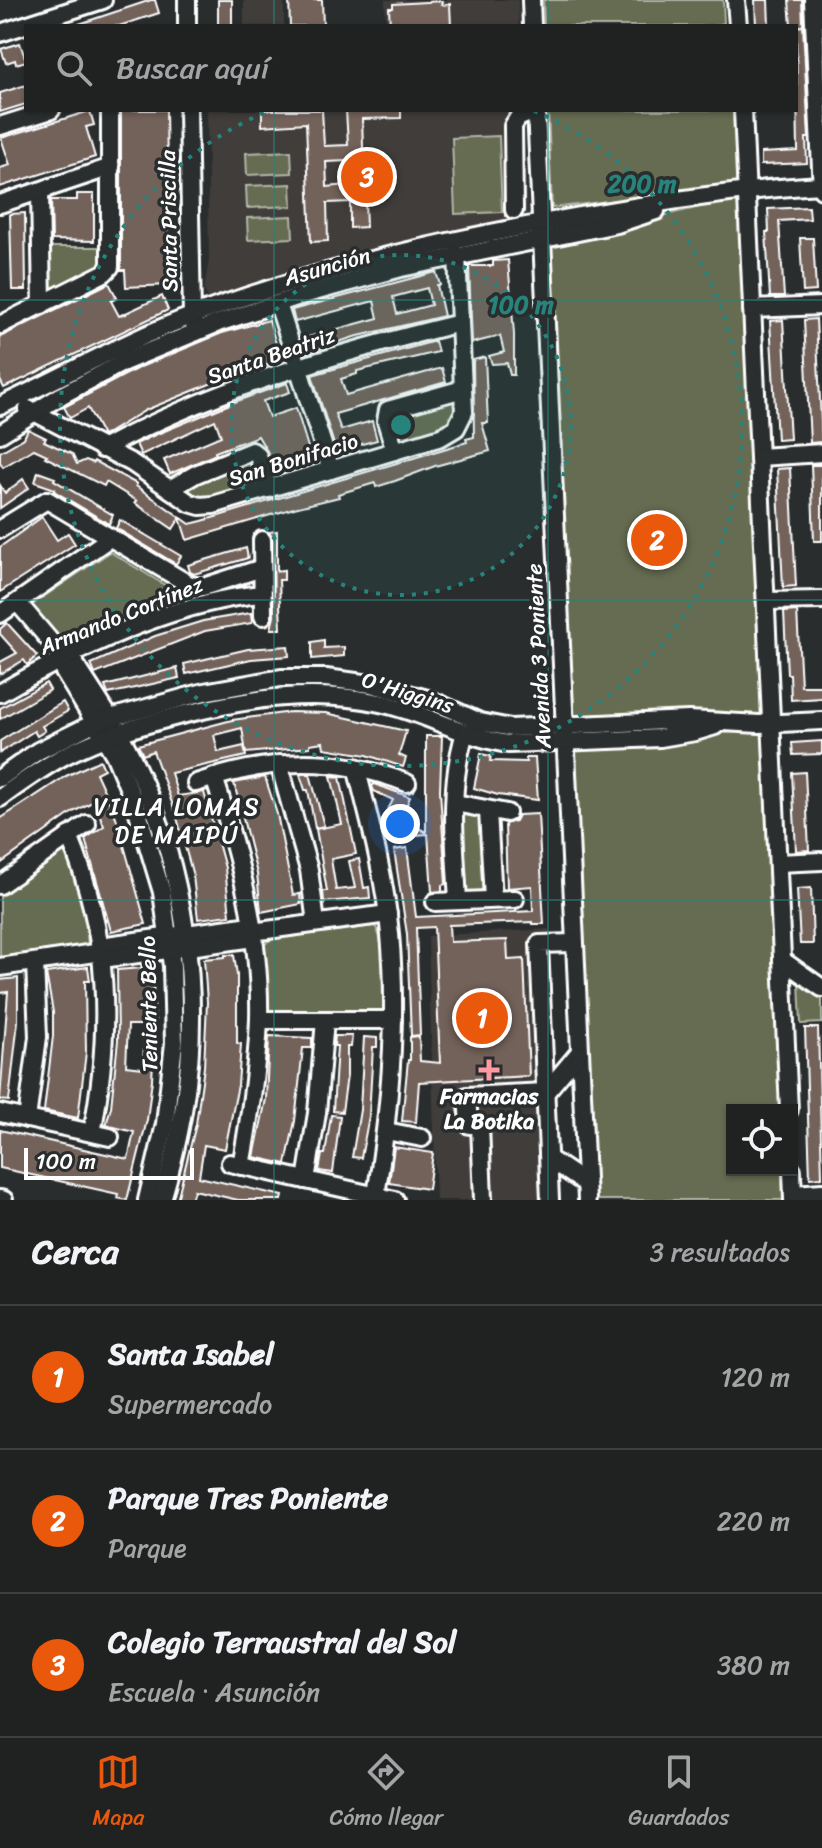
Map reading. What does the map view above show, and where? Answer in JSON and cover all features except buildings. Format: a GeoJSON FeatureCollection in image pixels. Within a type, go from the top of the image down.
{"type":"FeatureCollection","features":[{"type":"Feature","properties":{"kind":"street"},"geometry":{"type":"LineString","coordinates":[[28,24],[103,0]]}},
{"type":"Feature","properties":{"kind":"street"},"geometry":{"type":"LineString","coordinates":[[187,0],[187,24]]}},
{"type":"Feature","properties":{"kind":"street"},"geometry":{"type":"LineString","coordinates":[[531,0],[532,24]]}},
{"type":"Feature","properties":{"kind":"street"},"geometry":{"type":"LineString","coordinates":[[736,0],[738,24]]}},
{"type":"Feature","properties":{"kind":"street"},"geometry":{"type":"LineString","coordinates":[[813,0],[819,67],[822,186]]}},
{"type":"Feature","properties":{"kind":"street"},"geometry":{"type":"LineString","coordinates":[[0,33],[24,25]]}},
{"type":"Feature","properties":{"kind":"street"},"geometry":{"type":"LineString","coordinates":[[0,126],[45,112]]}},
{"type":"Feature","properties":{"kind":"street"},"geometry":{"type":"LineString","coordinates":[[0,325],[110,267],[110,112]]}},
{"type":"Feature","properties":{"kind":"street","name":"Santa Priscilla"},"geometry":{"type":"LineString","coordinates":[[188,112],[194,324]]}},
{"type":"Feature","properties":{"kind":"street"},"geometry":{"type":"LineString","coordinates":[[514,210],[513,126],[518,118],[532,112]]}},
{"type":"Feature","properties":{"kind":"street","name":"Avenida 3 Poniente"},"geometry":{"type":"LineString","coordinates":[[536,112],[586,1192]]}},
{"type":"Feature","properties":{"kind":"street"},"geometry":{"type":"LineString","coordinates":[[743,112],[789,1104]]}},
{"type":"Feature","properties":{"kind":"street"},"geometry":{"type":"LineString","coordinates":[[0,204],[111,167]]}},
{"type":"Feature","properties":{"kind":"street","name":"Asunción"},"geometry":{"type":"LineString","coordinates":[[0,434],[194,324],[354,264],[440,243],[628,222],[687,199],[747,189],[822,186]]}},
{"type":"Feature","properties":{"kind":"street"},"geometry":{"type":"LineString","coordinates":[[40,191],[42,305]]}},
{"type":"Feature","properties":{"kind":"street","name":"Asunción"},"geometry":{"type":"LineString","coordinates":[[7,403],[146,335],[278,304],[360,278],[540,231]]}},
{"type":"Feature","properties":{"kind":"street","name":"San Bonifacio"},"geometry":{"type":"LineString","coordinates":[[7,403],[34,413],[132,463],[190,503],[206,507],[395,451],[453,431],[463,417],[457,255]]}},
{"type":"Feature","properties":{"kind":"street"},"geometry":{"type":"LineString","coordinates":[[278,304],[331,470]]}},
{"type":"Feature","properties":{"kind":"street"},"geometry":{"type":"LineString","coordinates":[[752,309],[822,306]]}},
{"type":"Feature","properties":{"kind":"street","name":"Santa Beatriz"},"geometry":{"type":"LineString","coordinates":[[102,449],[189,407],[298,367],[460,323]]}},
{"type":"Feature","properties":{"kind":"street"},"geometry":{"type":"LineString","coordinates":[[395,451],[386,421],[388,410],[463,389]]}},
{"type":"Feature","properties":{"kind":"street"},"geometry":{"type":"LineString","coordinates":[[170,489],[202,471],[252,451],[258,456],[269,489]]}},
{"type":"Feature","properties":{"kind":"street"},"geometry":{"type":"LineString","coordinates":[[759,457],[822,453]]}},
{"type":"Feature","properties":{"kind":"street"},"geometry":{"type":"LineString","coordinates":[[0,529],[47,500],[196,587],[199,604]]}},
{"type":"Feature","properties":{"kind":"street"},"geometry":{"type":"LineString","coordinates":[[0,614],[110,538]]}},
{"type":"Feature","properties":{"kind":"street"},"geometry":{"type":"LineString","coordinates":[[262,540],[263,616]]}},
{"type":"Feature","properties":{"kind":"street","name":"Armando Cortínez"},"geometry":{"type":"LineString","coordinates":[[196,587],[262,568]]}},
{"type":"Feature","properties":{"kind":"street","name":"Armando Cortínez"},"geometry":{"type":"LineString","coordinates":[[0,693],[62,655],[199,604],[262,594]]}},
{"type":"Feature","properties":{"kind":"street"},"geometry":{"type":"LineString","coordinates":[[766,601],[822,600]]}},
{"type":"Feature","properties":{"kind":"street","name":"Teniente Bello"},"geometry":{"type":"LineString","coordinates":[[18,603],[62,655],[112,735],[178,942],[190,1005],[186,1090],[180,1133],[162,1200]]}},
{"type":"Feature","properties":{"kind":"street","name":"O'Higgins"},"geometry":{"type":"LineString","coordinates":[[0,778],[50,744],[102,720],[234,685],[281,678],[326,678],[371,684],[403,692],[490,725],[523,728],[689,720],[771,724],[822,721]]}},
{"type":"Feature","properties":{"kind":"street","name":"O'Higgins"},"geometry":{"type":"LineString","coordinates":[[0,798],[52,762],[112,735],[233,703],[297,694],[383,703],[465,733],[508,744],[660,738],[725,723]]}},
{"type":"Feature","properties":{"kind":"street"},"geometry":{"type":"LineString","coordinates":[[458,901],[453,809],[465,733]]}},
{"type":"Feature","properties":{"kind":"street"},"geometry":{"type":"LineString","coordinates":[[196,783],[279,764],[314,762],[356,767],[407,783]]}},
{"type":"Feature","properties":{"kind":"street"},"geometry":{"type":"LineString","coordinates":[[279,764],[311,880],[316,923]]}},
{"type":"Feature","properties":{"kind":"street"},"geometry":{"type":"LineString","coordinates":[[356,767],[377,850],[388,914],[393,1020],[386,1131],[376,1195]]}},
{"type":"Feature","properties":{"kind":"street"},"geometry":{"type":"LineString","coordinates":[[214,777],[242,875],[252,932],[259,1020],[252,1100],[236,1164],[395,1200]]}},
{"type":"Feature","properties":{"kind":"street"},"geometry":{"type":"LineString","coordinates":[[455,803],[507,813]]}},
{"type":"Feature","properties":{"kind":"street"},"geometry":{"type":"LineString","coordinates":[[488,811],[493,899]]}},
{"type":"Feature","properties":{"kind":"street"},"geometry":{"type":"LineString","coordinates":[[0,885],[87,824]]}},
{"type":"Feature","properties":{"kind":"street"},"geometry":{"type":"LineString","coordinates":[[69,836],[83,873],[101,952],[104,1052],[92,1133]]}},
{"type":"Feature","properties":{"kind":"street"},"geometry":{"type":"LineString","coordinates":[[778,863],[822,861]]}},
{"type":"Feature","properties":{"kind":"street"},"geometry":{"type":"LineString","coordinates":[[435,902],[515,899]]}},
{"type":"Feature","properties":{"kind":"street"},"geometry":{"type":"LineString","coordinates":[[0,967],[388,914]]}},
{"type":"Feature","properties":{"kind":"street","name":"Teniente Bello"},"geometry":{"type":"LineString","coordinates":[[147,1200],[165,1124],[173,1071],[178,942]]}},
{"type":"Feature","properties":{"kind":"street"},"geometry":{"type":"LineString","coordinates":[[550,1200],[539,944],[573,943]]}},
{"type":"Feature","properties":{"kind":"street"},"geometry":{"type":"LineString","coordinates":[[782,960],[822,988]]}},
{"type":"Feature","properties":{"kind":"street"},"geometry":{"type":"LineString","coordinates":[[27,1119],[38,1037],[35,962]]}},
{"type":"Feature","properties":{"kind":"street"},"geometry":{"type":"LineString","coordinates":[[259,1020],[393,1020]]}},
{"type":"Feature","properties":{"kind":"street"},"geometry":{"type":"LineString","coordinates":[[306,1180],[317,1113],[325,1020]]}},
{"type":"Feature","properties":{"kind":"street"},"geometry":{"type":"LineString","coordinates":[[483,1200],[480,1125],[469,1125],[467,1096],[546,1092],[578,1054]]}},
{"type":"Feature","properties":{"kind":"street"},"geometry":{"type":"LineString","coordinates":[[0,1113],[110,1137]]}},
{"type":"Feature","properties":{"kind":"street"},"geometry":{"type":"LineString","coordinates":[[386,1131],[422,1138]]}},
{"type":"Feature","properties":{"kind":"street"},"geometry":{"type":"LineString","coordinates":[[549,1159],[586,1192]]}},
{"type":"Feature","properties":{"kind":"street"},"geometry":{"type":"LineString","coordinates":[[792,1176],[793,1197],[822,1192]]}},
{"type":"Feature","properties":{"kind":"shaded area"},"geometry":{"type":"Polygon","coordinates":[[[244,0],[284,0],[284,24],[244,24],[244,0]]]}},
{"type":"Feature","properties":{"kind":"shaded area"},"geometry":{"type":"Polygon","coordinates":[[[385,0],[518,0],[519,24],[386,24],[385,0]]]}},
{"type":"Feature","properties":{"kind":"shaded area"},"geometry":{"type":"Polygon","coordinates":[[[207,112],[522,112],[528,216],[439,233],[342,258],[216,298],[208,298],[204,290],[209,260],[207,112]]]}},
{"type":"Feature","properties":{"kind":"shaded area"},"geometry":{"type":"Polygon","coordinates":[[[549,929],[560,1200],[436,1200],[428,936],[549,929]]]}},
{"type":"Feature","properties":{"kind":"green space"},"geometry":{"type":"Polygon","coordinates":[[[543,0],[723,0],[724,23],[720,24],[544,24],[543,0]]]}},
{"type":"Feature","properties":{"kind":"green space"},"geometry":{"type":"Polygon","coordinates":[[[548,112],[735,112],[738,177],[735,184],[656,200],[625,199],[552,208],[548,112]]]}},
{"type":"Feature","properties":{"kind":"green space"},"geometry":{"type":"Polygon","coordinates":[[[499,136],[502,212],[455,214],[452,138],[499,136]]]}},
{"type":"Feature","properties":{"kind":"green space"},"geometry":{"type":"Polygon","coordinates":[[[291,151],[292,173],[247,175],[246,153],[291,151]]]}},
{"type":"Feature","properties":{"kind":"green space"},"geometry":{"type":"Polygon","coordinates":[[[291,184],[292,206],[247,208],[246,186],[291,184]]]}},
{"type":"Feature","properties":{"kind":"green space"},"geometry":{"type":"Polygon","coordinates":[[[739,198],[762,718],[728,719],[717,712],[568,718],[549,242],[739,198]]]}},
{"type":"Feature","properties":{"kind":"green space"},"geometry":{"type":"Polygon","coordinates":[[[292,216],[293,238],[248,240],[247,218],[292,216]]]}},
{"type":"Feature","properties":{"kind":"green space"},"geometry":{"type":"Polygon","coordinates":[[[48,247],[105,247],[105,263],[49,291],[48,247]]]}},
{"type":"Feature","properties":{"kind":"green space"},"geometry":{"type":"Polygon","coordinates":[[[457,398],[454,420],[443,429],[399,442],[394,438],[393,411],[457,398]]]}},
{"type":"Feature","properties":{"kind":"green space"},"geometry":{"type":"Polygon","coordinates":[[[245,459],[254,463],[259,481],[205,497],[184,489],[245,459]]]}},
{"type":"Feature","properties":{"kind":"green space"},"geometry":{"type":"Polygon","coordinates":[[[110,552],[183,596],[185,601],[66,648],[33,609],[33,604],[110,552]]]}},
{"type":"Feature","properties":{"kind":"green space"},"geometry":{"type":"Polygon","coordinates":[[[756,731],[762,735],[780,1104],[726,1104],[726,1176],[783,1176],[785,1200],[592,1200],[573,750],[657,744],[689,735],[756,731]]]}},
{"type":"Feature","properties":{"kind":"green space"},"geometry":{"type":"Polygon","coordinates":[[[457,810],[482,816],[488,894],[463,895],[457,810]]]}},
{"type":"Feature","properties":{"kind":"green space"},"geometry":{"type":"Polygon","coordinates":[[[62,851],[80,895],[87,945],[0,958],[0,895],[62,851]]]}},
{"type":"Feature","properties":{"kind":"green space"},"geometry":{"type":"Polygon","coordinates":[[[375,926],[381,942],[384,968],[383,1012],[269,1011],[264,946],[268,941],[375,926]]]}},
{"type":"Feature","properties":{"kind":"green space"},"geometry":{"type":"Polygon","coordinates":[[[799,982],[822,999],[822,1023],[801,1024],[799,982]]]}},
{"type":"Feature","properties":{"kind":"place","name":"Colegio Terraustral del Sol"},"geometry":{"type":"Point","coordinates":[367,177]}},
{"type":"Feature","properties":{"kind":"place","name":"Parque Tres Poniente"},"geometry":{"type":"Point","coordinates":[657,540]}},
{"type":"Feature","properties":{"kind":"place","name":"Santa Isabel"},"geometry":{"type":"Point","coordinates":[482,1018]}},
{"type":"Feature","properties":{"kind":"place","name":"Farmacias La Botika"},"geometry":{"type":"Point","coordinates":[489,1070]}},
{"type":"Feature","properties":{"kind":"district","name":"VILLA LOMAS DE MAIPÚ"},"geometry":{"type":"Point","coordinates":[177,821]}}]}
